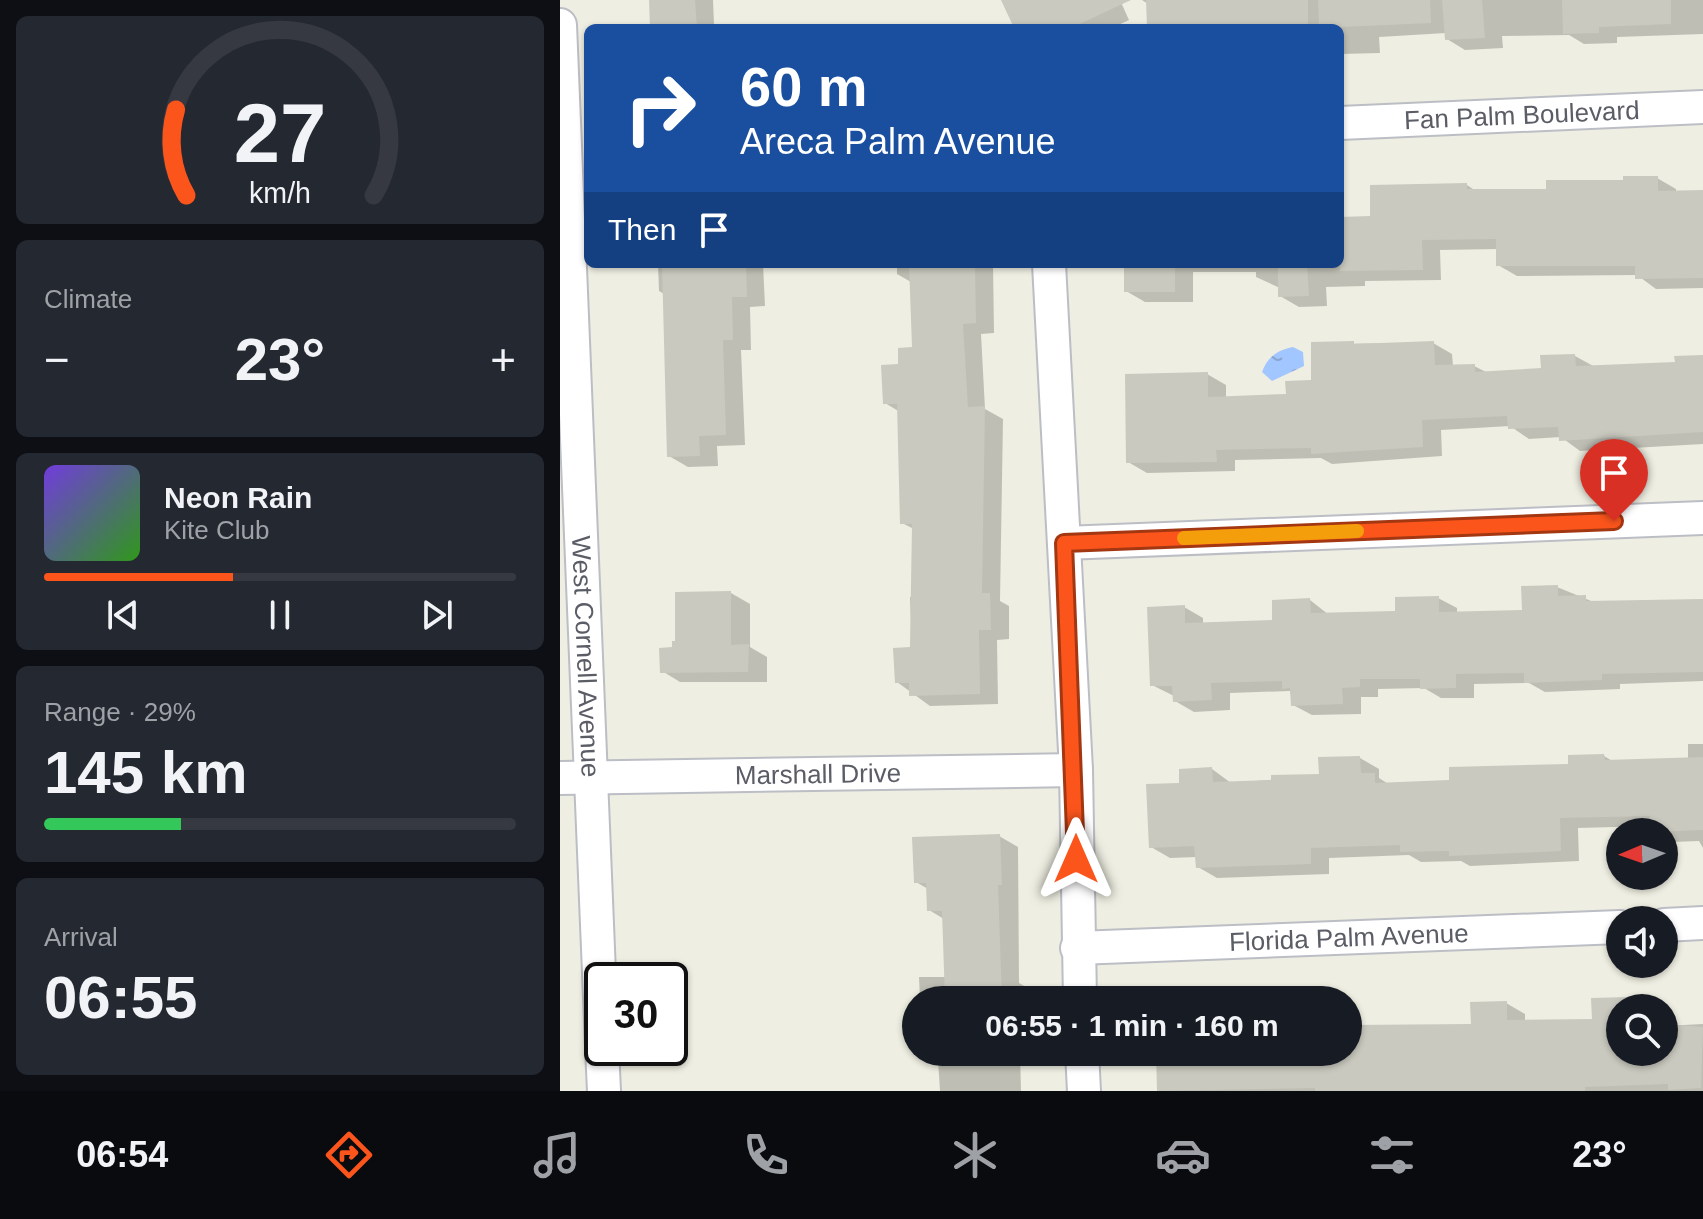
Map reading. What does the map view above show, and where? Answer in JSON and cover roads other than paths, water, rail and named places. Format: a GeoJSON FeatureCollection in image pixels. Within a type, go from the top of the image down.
{"type":"FeatureCollection","features":[{"type":"Feature","properties":{"kind":"street","name":"West Cornell Avenue"},"geometry":{"type":"LineString","coordinates":[[560,25],[566,258],[593,777],[599,962]]}},
{"type":"Feature","properties":{"kind":"street","name":"Fan Palm Boulevard"},"geometry":{"type":"LineString","coordinates":[[1344,123],[1703,107]]}},
{"type":"Feature","properties":{"kind":"street"},"geometry":{"type":"LineString","coordinates":[[1049,268],[1076,770],[1079,986]]}},
{"type":"Feature","properties":{"kind":"street"},"geometry":{"type":"LineString","coordinates":[[1064,543],[1703,518]]}},
{"type":"Feature","properties":{"kind":"street","name":"Marshall Drive"},"geometry":{"type":"LineString","coordinates":[[560,778],[1076,770]]}},
{"type":"Feature","properties":{"kind":"street"},"geometry":{"type":"LineString","coordinates":[[1678,924],[1703,923]]}},
{"type":"Feature","properties":{"kind":"street","name":"Florida Palm Avenue"},"geometry":{"type":"LineString","coordinates":[[1077,948],[1606,928]]}},
{"type":"Feature","properties":{"kind":"street","name":"West Cornell Avenue"},"geometry":{"type":"LineString","coordinates":[[603,1066],[604,1091]]}},
{"type":"Feature","properties":{"kind":"street"},"geometry":{"type":"LineString","coordinates":[[1083,1066],[1084,1091]]}},
{"type":"Feature","properties":{"kind":"water"},"geometry":{"type":"Polygon","coordinates":[[[1293,347],[1303,352],[1304,366],[1272,381],[1262,372],[1267,362],[1278,352],[1293,347]]]}}]}
